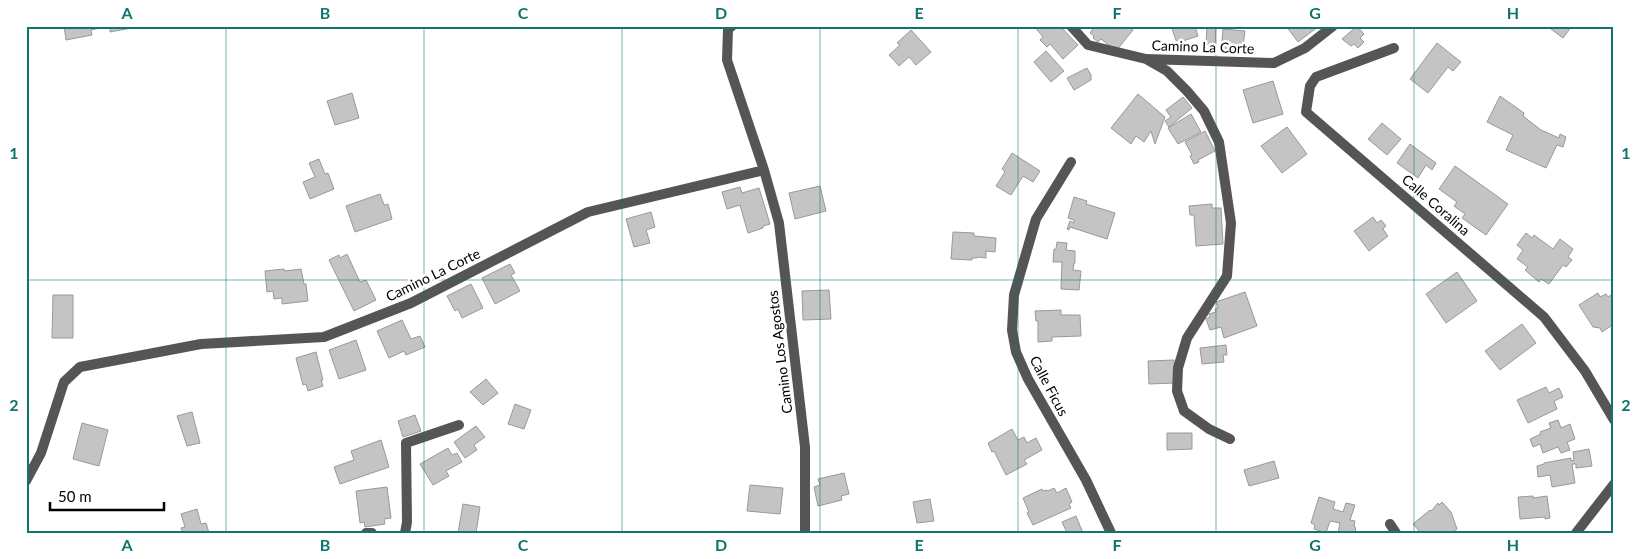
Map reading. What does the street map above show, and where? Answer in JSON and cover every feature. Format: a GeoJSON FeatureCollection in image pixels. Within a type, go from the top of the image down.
{"type":"FeatureCollection","features":[{"type":"Feature","properties":{"kind":"street"},"geometry":{"type":"LineString","coordinates":[[732,26],[728,29],[727,60],[764,170]]}},
{"type":"Feature","properties":{"kind":"street","name":"Camino La Corte"},"geometry":{"type":"LineString","coordinates":[[1071,26],[1088,45],[1146,59],[1274,63],[1306,48],[1333,26]]}},
{"type":"Feature","properties":{"kind":"street","name":"Calle Coralina"},"geometry":{"type":"LineString","coordinates":[[1394,48],[1316,77],[1310,86],[1306,112],[1544,317],[1584,371],[1614,420]]}},
{"type":"Feature","properties":{"kind":"street"},"geometry":{"type":"LineString","coordinates":[[1146,59],[1167,71],[1204,111],[1219,142],[1230,223],[1227,276],[1187,338],[1178,368],[1177,392],[1184,411],[1208,429],[1230,439]]}},
{"type":"Feature","properties":{"kind":"street","name":"Calle Ficus"},"geometry":{"type":"LineString","coordinates":[[1071,162],[1036,218],[1014,294],[1012,330],[1016,352],[1028,379],[1086,480],[1111,533]]}},
{"type":"Feature","properties":{"kind":"street","name":"Camino La Corte"},"geometry":{"type":"LineString","coordinates":[[26,481],[41,453],[64,382],[80,367],[202,344],[324,337],[411,303],[588,212],[764,170]]}},
{"type":"Feature","properties":{"kind":"street","name":"Camino Los Agostos"},"geometry":{"type":"LineString","coordinates":[[764,170],[779,223],[805,447],[805,533]]}},
{"type":"Feature","properties":{"kind":"street"},"geometry":{"type":"LineString","coordinates":[[405,533],[407,522],[406,443],[459,425]]}},
{"type":"Feature","properties":{"kind":"street"},"geometry":{"type":"LineString","coordinates":[[1576,533],[1614,484]]}},
{"type":"Feature","properties":{"kind":"street"},"geometry":{"type":"LineString","coordinates":[[366,533],[372,533]]}},
{"type":"Feature","properties":{"kind":"building"},"geometry":{"type":"Polygon","coordinates":[[[64,26],[110,26],[91,30],[92,35],[66,40],[64,26]]]}},
{"type":"Feature","properties":{"kind":"building"},"geometry":{"type":"Polygon","coordinates":[[[110,26],[137,26],[137,27],[110,32],[110,26]]]}},
{"type":"Feature","properties":{"kind":"building"},"geometry":{"type":"Polygon","coordinates":[[[1034,26],[1060,26],[1078,45],[1063,59],[1050,44],[1047,47],[1040,40],[1043,37],[1034,26]]]}},
{"type":"Feature","properties":{"kind":"building"},"geometry":{"type":"Polygon","coordinates":[[[1095,26],[1129,26],[1133,30],[1116,51],[1101,39],[1098,42],[1093,38],[1094,36],[1090,33],[1095,26]]]}},
{"type":"Feature","properties":{"kind":"building"},"geometry":{"type":"Polygon","coordinates":[[[1171,26],[1195,26],[1198,36],[1177,43],[1171,26]]]}},
{"type":"Feature","properties":{"kind":"building"},"geometry":{"type":"Polygon","coordinates":[[[1207,26],[1216,26],[1215,45],[1206,44],[1207,26]]]}},
{"type":"Feature","properties":{"kind":"building"},"geometry":{"type":"Polygon","coordinates":[[[1286,26],[1319,26],[1298,42],[1286,26]]]}},
{"type":"Feature","properties":{"kind":"building"},"geometry":{"type":"Polygon","coordinates":[[[1357,26],[1364,34],[1360,38],[1364,42],[1358,48],[1354,44],[1351,46],[1342,39],[1357,26]]]}},
{"type":"Feature","properties":{"kind":"building"},"geometry":{"type":"Polygon","coordinates":[[[1547,26],[1572,26],[1563,38],[1547,26]]]}},
{"type":"Feature","properties":{"kind":"building"},"geometry":{"type":"Polygon","coordinates":[[[1223,29],[1245,31],[1242,53],[1221,51],[1223,29]]]}},
{"type":"Feature","properties":{"kind":"building"},"geometry":{"type":"Polygon","coordinates":[[[911,30],[931,52],[916,65],[909,57],[899,66],[889,55],[900,45],[897,43],[911,30]]]}},
{"type":"Feature","properties":{"kind":"building"},"geometry":{"type":"Polygon","coordinates":[[[1437,43],[1461,62],[1453,71],[1448,67],[1428,93],[1410,79],[1437,43]]]}},
{"type":"Feature","properties":{"kind":"building"},"geometry":{"type":"Polygon","coordinates":[[[1046,51],[1064,71],[1051,82],[1034,62],[1046,51]]]}},
{"type":"Feature","properties":{"kind":"building"},"geometry":{"type":"Polygon","coordinates":[[[1087,68],[1091,75],[1091,80],[1074,90],[1067,78],[1087,68]]]}},
{"type":"Feature","properties":{"kind":"building"},"geometry":{"type":"Polygon","coordinates":[[[1273,81],[1283,114],[1253,123],[1243,90],[1273,81]]]}},
{"type":"Feature","properties":{"kind":"building"},"geometry":{"type":"Polygon","coordinates":[[[352,93],[359,118],[335,125],[327,101],[352,93]]]}},
{"type":"Feature","properties":{"kind":"building"},"geometry":{"type":"Polygon","coordinates":[[[1138,94],[1165,117],[1155,144],[1151,131],[1144,142],[1136,136],[1131,144],[1111,128],[1138,94]]]}},
{"type":"Feature","properties":{"kind":"building"},"geometry":{"type":"Polygon","coordinates":[[[1500,96],[1524,113],[1523,116],[1541,130],[1559,138],[1560,134],[1566,137],[1563,147],[1557,145],[1546,168],[1506,150],[1513,135],[1487,122],[1500,96]]]}},
{"type":"Feature","properties":{"kind":"building"},"geometry":{"type":"Polygon","coordinates":[[[1183,97],[1192,108],[1169,127],[1165,121],[1171,117],[1166,110],[1183,97]]]}},
{"type":"Feature","properties":{"kind":"building"},"geometry":{"type":"Polygon","coordinates":[[[1191,114],[1201,132],[1178,144],[1168,128],[1191,114]]]}},
{"type":"Feature","properties":{"kind":"building"},"geometry":{"type":"Polygon","coordinates":[[[1382,123],[1401,139],[1387,155],[1368,139],[1382,123]]]}},
{"type":"Feature","properties":{"kind":"building"},"geometry":{"type":"Polygon","coordinates":[[[1287,127],[1307,154],[1282,173],[1261,146],[1287,127]]]}},
{"type":"Feature","properties":{"kind":"building"},"geometry":{"type":"Polygon","coordinates":[[[1205,131],[1215,151],[1194,164],[1190,156],[1192,155],[1185,142],[1205,131]]]}},
{"type":"Feature","properties":{"kind":"building"},"geometry":{"type":"Polygon","coordinates":[[[1410,144],[1436,163],[1432,170],[1426,165],[1418,178],[1397,163],[1410,144]]]}},
{"type":"Feature","properties":{"kind":"building"},"geometry":{"type":"Polygon","coordinates":[[[1012,153],[1040,171],[1033,182],[1023,176],[1011,195],[996,186],[1005,172],[1002,169],[1012,153]]]}},
{"type":"Feature","properties":{"kind":"building"},"geometry":{"type":"Polygon","coordinates":[[[319,159],[325,174],[328,173],[334,189],[310,199],[303,182],[315,177],[309,163],[319,159]]]}},
{"type":"Feature","properties":{"kind":"building"},"geometry":{"type":"Polygon","coordinates":[[[1455,166],[1508,204],[1486,235],[1462,218],[1465,214],[1454,206],[1457,202],[1439,189],[1455,166]]]}},
{"type":"Feature","properties":{"kind":"building"},"geometry":{"type":"Polygon","coordinates":[[[820,186],[826,211],[795,219],[789,193],[820,186]]]}},
{"type":"Feature","properties":{"kind":"building"},"geometry":{"type":"Polygon","coordinates":[[[740,187],[742,193],[759,188],[770,224],[748,233],[740,205],[727,209],[722,192],[740,187]]]}},
{"type":"Feature","properties":{"kind":"building"},"geometry":{"type":"Polygon","coordinates":[[[380,194],[384,205],[388,204],[392,219],[355,232],[346,206],[380,194]]]}},
{"type":"Feature","properties":{"kind":"building"},"geometry":{"type":"Polygon","coordinates":[[[1074,197],[1087,201],[1086,204],[1115,213],[1107,239],[1070,227],[1069,230],[1067,229],[1070,221],[1074,223],[1074,220],[1068,218],[1074,197]]]}},
{"type":"Feature","properties":{"kind":"building"},"geometry":{"type":"Polygon","coordinates":[[[1212,204],[1212,208],[1221,208],[1223,244],[1196,246],[1194,215],[1190,215],[1189,206],[1212,204]]]}},
{"type":"Feature","properties":{"kind":"building"},"geometry":{"type":"Polygon","coordinates":[[[651,212],[655,227],[646,230],[650,243],[634,247],[626,219],[651,212]]]}},
{"type":"Feature","properties":{"kind":"building"},"geometry":{"type":"Polygon","coordinates":[[[1373,217],[1377,223],[1381,220],[1386,226],[1383,229],[1388,236],[1369,251],[1354,231],[1373,217]]]}},
{"type":"Feature","properties":{"kind":"building"},"geometry":{"type":"Polygon","coordinates":[[[953,232],[974,233],[974,236],[996,238],[995,252],[986,251],[986,258],[977,257],[972,258],[972,260],[951,259],[953,232]]]}},
{"type":"Feature","properties":{"kind":"building"},"geometry":{"type":"Polygon","coordinates":[[[1526,233],[1532,238],[1534,235],[1553,249],[1560,239],[1573,249],[1568,257],[1572,260],[1566,267],[1563,265],[1549,284],[1541,279],[1539,282],[1525,270],[1528,267],[1517,259],[1523,250],[1517,245],[1526,233]]]}},
{"type":"Feature","properties":{"kind":"building"},"geometry":{"type":"Polygon","coordinates":[[[1057,242],[1067,243],[1066,250],[1075,251],[1073,270],[1081,271],[1079,290],[1061,289],[1062,262],[1053,262],[1054,249],[1056,249],[1057,242]]]}},
{"type":"Feature","properties":{"kind":"building"},"geometry":{"type":"Polygon","coordinates":[[[347,254],[360,282],[366,280],[376,300],[354,311],[329,260],[339,255],[340,258],[347,254]]]}},
{"type":"Feature","properties":{"kind":"building"},"geometry":{"type":"Polygon","coordinates":[[[510,264],[515,273],[511,275],[520,291],[495,304],[482,278],[510,264]]]}},
{"type":"Feature","properties":{"kind":"building"},"geometry":{"type":"Polygon","coordinates":[[[284,269],[285,271],[301,269],[304,284],[306,284],[308,301],[282,304],[282,298],[274,299],[273,291],[267,292],[265,271],[284,269]]]}},
{"type":"Feature","properties":{"kind":"building"},"geometry":{"type":"Polygon","coordinates":[[[1457,272],[1477,301],[1446,323],[1426,294],[1457,272]]]}},
{"type":"Feature","properties":{"kind":"building"},"geometry":{"type":"Polygon","coordinates":[[[471,284],[483,308],[462,318],[458,309],[455,311],[447,296],[471,284]]]}},
{"type":"Feature","properties":{"kind":"building"},"geometry":{"type":"Polygon","coordinates":[[[829,290],[831,319],[803,320],[802,291],[829,290]]]}},
{"type":"Feature","properties":{"kind":"building"},"geometry":{"type":"Polygon","coordinates":[[[1245,292],[1257,326],[1224,338],[1221,327],[1210,330],[1206,319],[1210,317],[1209,314],[1216,312],[1215,309],[1218,308],[1216,302],[1245,292]]]}},
{"type":"Feature","properties":{"kind":"building"},"geometry":{"type":"Polygon","coordinates":[[[1598,293],[1600,297],[1606,294],[1608,297],[1614,293],[1614,324],[1602,332],[1600,328],[1593,327],[1579,305],[1598,293]]]}},
{"type":"Feature","properties":{"kind":"building"},"geometry":{"type":"Polygon","coordinates":[[[53,295],[73,295],[73,338],[52,338],[53,295]]]}},
{"type":"Feature","properties":{"kind":"building"},"geometry":{"type":"Polygon","coordinates":[[[1061,310],[1061,315],[1080,315],[1081,336],[1052,337],[1052,341],[1038,342],[1038,321],[1036,321],[1035,311],[1061,310]]]}},
{"type":"Feature","properties":{"kind":"building"},"geometry":{"type":"Polygon","coordinates":[[[402,320],[411,339],[420,336],[425,347],[406,355],[404,351],[389,358],[377,331],[402,320]]]}},
{"type":"Feature","properties":{"kind":"building"},"geometry":{"type":"Polygon","coordinates":[[[1522,324],[1536,343],[1500,370],[1485,351],[1522,324]]]}},
{"type":"Feature","properties":{"kind":"building"},"geometry":{"type":"Polygon","coordinates":[[[356,340],[366,370],[339,379],[329,350],[356,340]]]}},
{"type":"Feature","properties":{"kind":"building"},"geometry":{"type":"Polygon","coordinates":[[[1226,345],[1227,355],[1223,355],[1224,362],[1202,364],[1200,348],[1226,345]]]}},
{"type":"Feature","properties":{"kind":"building"},"geometry":{"type":"Polygon","coordinates":[[[316,352],[323,386],[308,391],[306,384],[303,385],[296,358],[316,352]]]}},
{"type":"Feature","properties":{"kind":"building"},"geometry":{"type":"Polygon","coordinates":[[[1174,360],[1175,383],[1149,384],[1148,361],[1174,360]]]}},
{"type":"Feature","properties":{"kind":"building"},"geometry":{"type":"Polygon","coordinates":[[[486,379],[498,393],[483,405],[470,392],[486,379]]]}},
{"type":"Feature","properties":{"kind":"building"},"geometry":{"type":"Polygon","coordinates":[[[1546,387],[1549,393],[1559,388],[1563,397],[1554,401],[1557,409],[1528,423],[1517,400],[1546,387]]]}},
{"type":"Feature","properties":{"kind":"building"},"geometry":{"type":"Polygon","coordinates":[[[515,404],[531,410],[524,429],[508,424],[515,404]]]}},
{"type":"Feature","properties":{"kind":"building"},"geometry":{"type":"Polygon","coordinates":[[[192,412],[200,443],[187,446],[177,416],[192,412]]]}},
{"type":"Feature","properties":{"kind":"building"},"geometry":{"type":"Polygon","coordinates":[[[415,415],[421,431],[403,437],[398,421],[415,415]]]}},
{"type":"Feature","properties":{"kind":"building"},"geometry":{"type":"Polygon","coordinates":[[[1558,420],[1561,428],[1570,424],[1575,439],[1567,442],[1570,450],[1561,453],[1558,447],[1543,453],[1540,444],[1533,447],[1530,439],[1541,434],[1540,432],[1551,428],[1549,423],[1558,420]]]}},
{"type":"Feature","properties":{"kind":"building"},"geometry":{"type":"Polygon","coordinates":[[[82,423],[108,430],[99,466],[73,459],[82,423]]]}},
{"type":"Feature","properties":{"kind":"building"},"geometry":{"type":"Polygon","coordinates":[[[476,426],[485,437],[474,445],[477,450],[465,458],[454,442],[476,426]]]}},
{"type":"Feature","properties":{"kind":"building"},"geometry":{"type":"Polygon","coordinates":[[[1012,429],[1018,440],[1024,437],[1027,443],[1036,438],[1042,450],[1024,460],[1027,464],[1006,475],[988,443],[1012,429]]]}},
{"type":"Feature","properties":{"kind":"building"},"geometry":{"type":"Polygon","coordinates":[[[1167,433],[1192,433],[1192,449],[1167,450],[1167,433]]]}},
{"type":"Feature","properties":{"kind":"building"},"geometry":{"type":"Polygon","coordinates":[[[381,440],[389,467],[340,484],[334,467],[354,460],[351,451],[381,440]]]}},
{"type":"Feature","properties":{"kind":"building"},"geometry":{"type":"Polygon","coordinates":[[[448,448],[452,455],[457,453],[462,462],[446,471],[449,476],[433,485],[420,464],[448,448]]]}},
{"type":"Feature","properties":{"kind":"building"},"geometry":{"type":"Polygon","coordinates":[[[1589,449],[1592,466],[1576,468],[1576,464],[1572,464],[1575,483],[1552,487],[1550,475],[1538,477],[1537,466],[1571,458],[1571,461],[1574,460],[1573,452],[1589,449]]]}},
{"type":"Feature","properties":{"kind":"building"},"geometry":{"type":"Polygon","coordinates":[[[1274,461],[1279,478],[1249,486],[1244,470],[1274,461]]]}},
{"type":"Feature","properties":{"kind":"building"},"geometry":{"type":"Polygon","coordinates":[[[844,473],[849,494],[841,496],[842,500],[818,506],[814,487],[820,485],[818,479],[844,473]]]}},
{"type":"Feature","properties":{"kind":"building"},"geometry":{"type":"Polygon","coordinates":[[[750,485],[783,488],[780,514],[747,511],[750,485]]]}},
{"type":"Feature","properties":{"kind":"building"},"geometry":{"type":"Polygon","coordinates":[[[387,487],[391,518],[384,519],[385,524],[365,527],[364,522],[360,523],[356,491],[387,487]]]}},
{"type":"Feature","properties":{"kind":"building"},"geometry":{"type":"Polygon","coordinates":[[[1054,488],[1057,493],[1066,488],[1072,502],[1069,504],[1071,508],[1033,525],[1023,498],[1042,489],[1043,491],[1048,491],[1054,488]]]}},
{"type":"Feature","properties":{"kind":"building"},"geometry":{"type":"Polygon","coordinates":[[[1533,496],[1533,498],[1547,496],[1550,518],[1520,519],[1518,497],[1533,496]]]}},
{"type":"Feature","properties":{"kind":"building"},"geometry":{"type":"Polygon","coordinates":[[[1319,497],[1335,502],[1333,509],[1343,512],[1346,503],[1355,505],[1350,520],[1355,521],[1356,533],[1338,533],[1340,523],[1330,521],[1326,533],[1314,529],[1315,525],[1311,523],[1319,497]]]}},
{"type":"Feature","properties":{"kind":"building"},"geometry":{"type":"Polygon","coordinates":[[[930,499],[934,521],[917,523],[913,502],[930,499]]]}},
{"type":"Feature","properties":{"kind":"building"},"geometry":{"type":"Polygon","coordinates":[[[1442,502],[1451,512],[1457,529],[1453,533],[1421,533],[1413,524],[1431,511],[1438,503],[1439,505],[1442,502]]]}},
{"type":"Feature","properties":{"kind":"building"},"geometry":{"type":"Polygon","coordinates":[[[463,504],[480,507],[476,533],[458,533],[463,504]]]}},
{"type":"Feature","properties":{"kind":"building"},"geometry":{"type":"Polygon","coordinates":[[[197,509],[201,524],[206,523],[209,533],[183,533],[181,528],[185,527],[181,514],[197,509]]]}},
{"type":"Feature","properties":{"kind":"building"},"geometry":{"type":"Polygon","coordinates":[[[1076,516],[1083,533],[1067,533],[1062,522],[1076,516]]]}}]}
